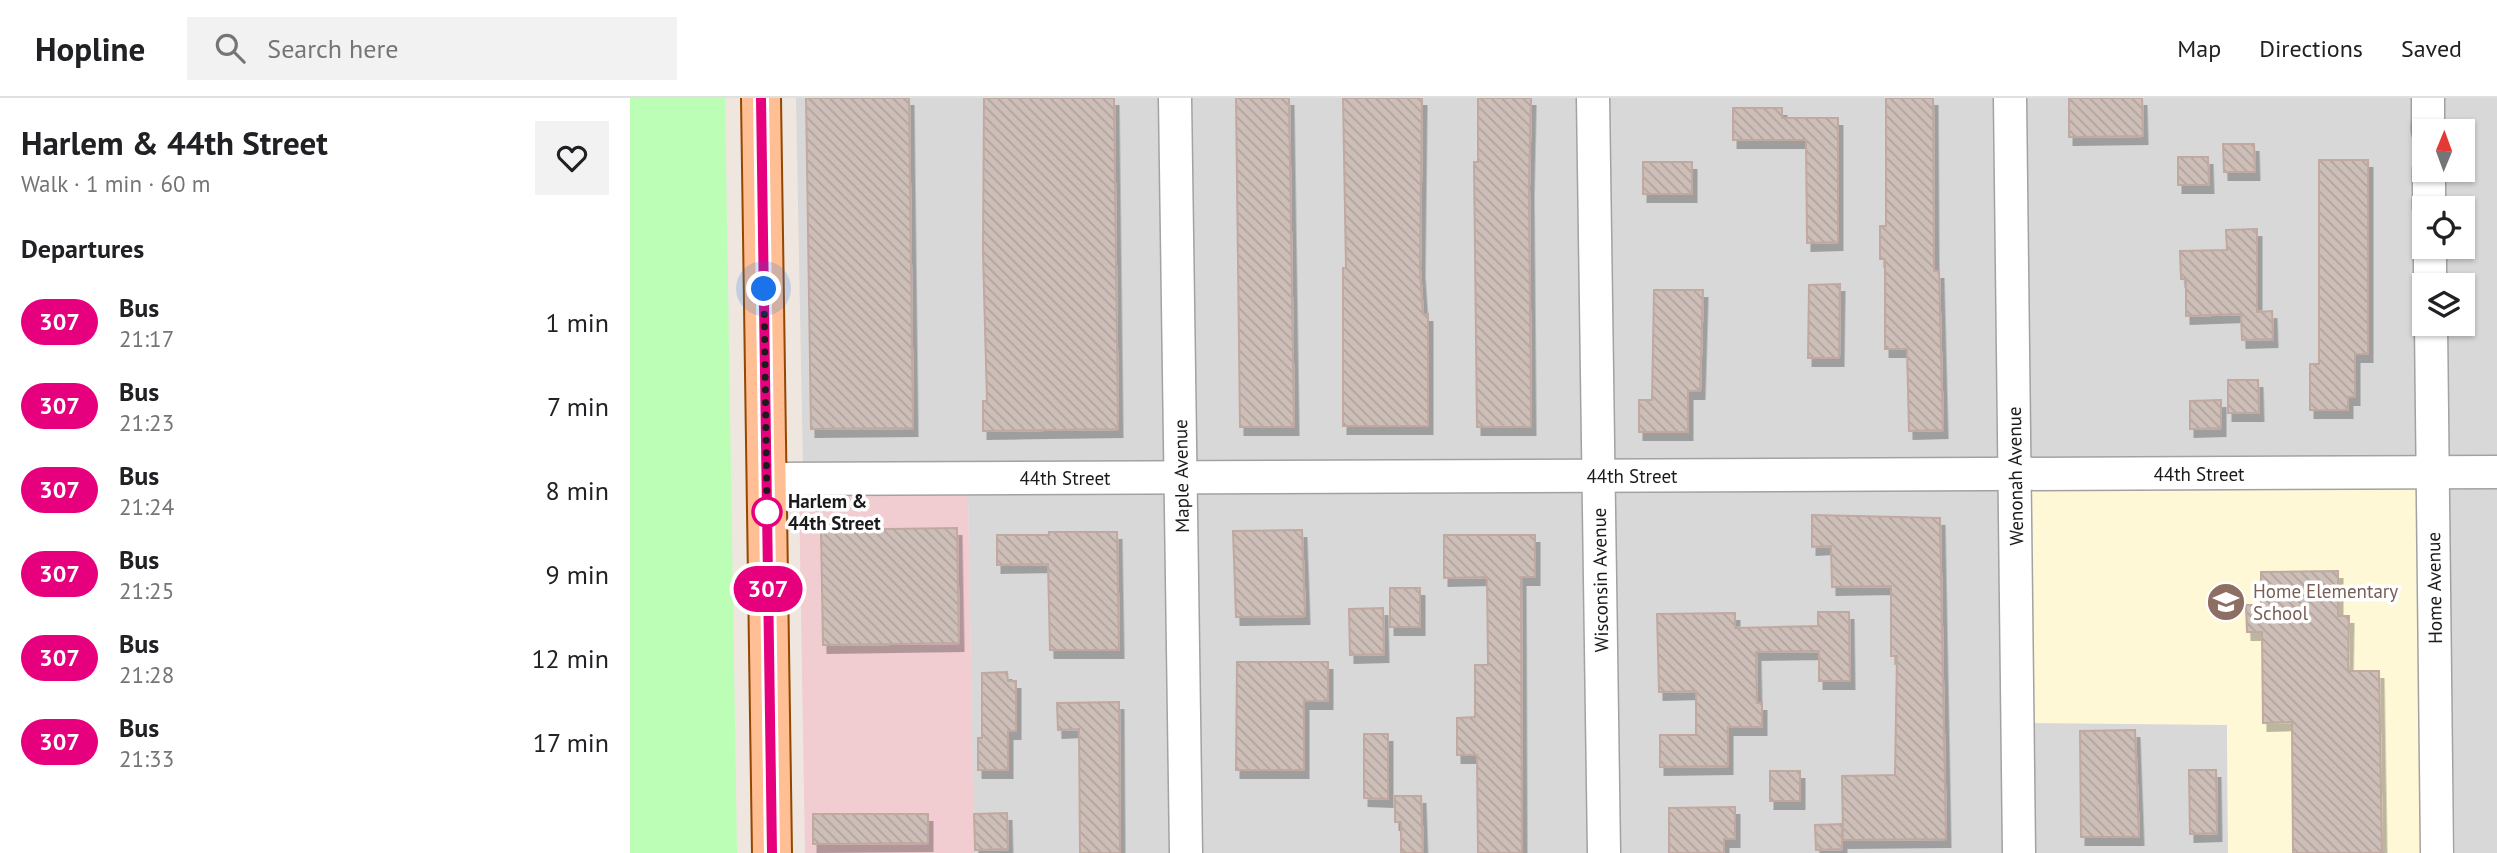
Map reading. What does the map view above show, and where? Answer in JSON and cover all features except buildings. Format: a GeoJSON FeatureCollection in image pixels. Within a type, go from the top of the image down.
{"type":"FeatureCollection","features":[{"type":"Feature","properties":{"kind":"main road"},"geometry":{"type":"LineString","coordinates":[[761,98],[772,853]]}},
{"type":"Feature","properties":{"kind":"street","name":"Maple Avenue"},"geometry":{"type":"LineString","coordinates":[[1175,98],[1186,853]]}},
{"type":"Feature","properties":{"kind":"street","name":"Wisconsin Avenue"},"geometry":{"type":"LineString","coordinates":[[1593,98],[1604,853]]}},
{"type":"Feature","properties":{"kind":"street","name":"Wenonah Avenue"},"geometry":{"type":"LineString","coordinates":[[2010,98],[2020,853]]}},
{"type":"Feature","properties":{"kind":"street"},"geometry":{"type":"LineString","coordinates":[[2428,98],[2428,119]]}},
{"type":"Feature","properties":{"kind":"street","name":"Home Avenue"},"geometry":{"type":"LineString","coordinates":[[2431,336],[2437,853]]}},
{"type":"Feature","properties":{"kind":"street","name":"44th Street"},"geometry":{"type":"LineString","coordinates":[[767,480],[2497,472]]}},
{"type":"Feature","properties":{"kind":"shaded area"},"geometry":{"type":"Polygon","coordinates":[[[796,98],[2416,98],[2417,119],[2412,119],[2412,182],[2418,182],[2419,196],[2412,196],[2412,259],[2420,259],[2421,273],[2412,273],[2412,336],[2422,336],[2426,468],[803,469],[796,98]]]}},
{"type":"Feature","properties":{"kind":"shaded area"},"geometry":{"type":"Polygon","coordinates":[[[2441,98],[2497,98],[2497,853],[2455,853],[2445,336],[2475,336],[2475,273],[2444,273],[2444,259],[2475,259],[2475,196],[2443,196],[2442,182],[2475,182],[2475,119],[2442,119],[2441,98]]]}},
{"type":"Feature","properties":{"kind":"shaded area","name":"Home Elementary School"},"geometry":{"type":"Polygon","coordinates":[[[2432,479],[2434,853],[2228,853],[2227,725],[2020,723],[2017,481],[2432,479]]]}},
{"type":"Feature","properties":{"kind":"shaded area"},"geometry":{"type":"Polygon","coordinates":[[[2017,481],[2227,725],[2228,853],[974,853],[968,494],[2017,481]]]}},
{"type":"Feature","properties":{"kind":"shaded area"},"geometry":{"type":"Polygon","coordinates":[[[799,489],[968,494],[974,853],[805,853],[799,489]]]}},
{"type":"Feature","properties":{"kind":"green space"},"geometry":{"type":"Polygon","coordinates":[[[630,98],[725,98],[737,853],[630,853],[630,98]]]}},
{"type":"Feature","properties":{"kind":"bus line","name":"307"},"geometry":{"type":"LineString","coordinates":[[761,98],[772,853]]}},
{"type":"Feature","properties":{"kind":"place","name":"Harlem & 44th Street"},"geometry":{"type":"Point","coordinates":[767,512]}},
{"type":"Feature","properties":{"kind":"place","name":"Home Elementary School"},"geometry":{"type":"Point","coordinates":[2226,602]}},
{"type":"Feature","properties":{"kind":"route"},"geometry":{"type":"LineString","coordinates":[[764,289],[767,512]]}}]}
